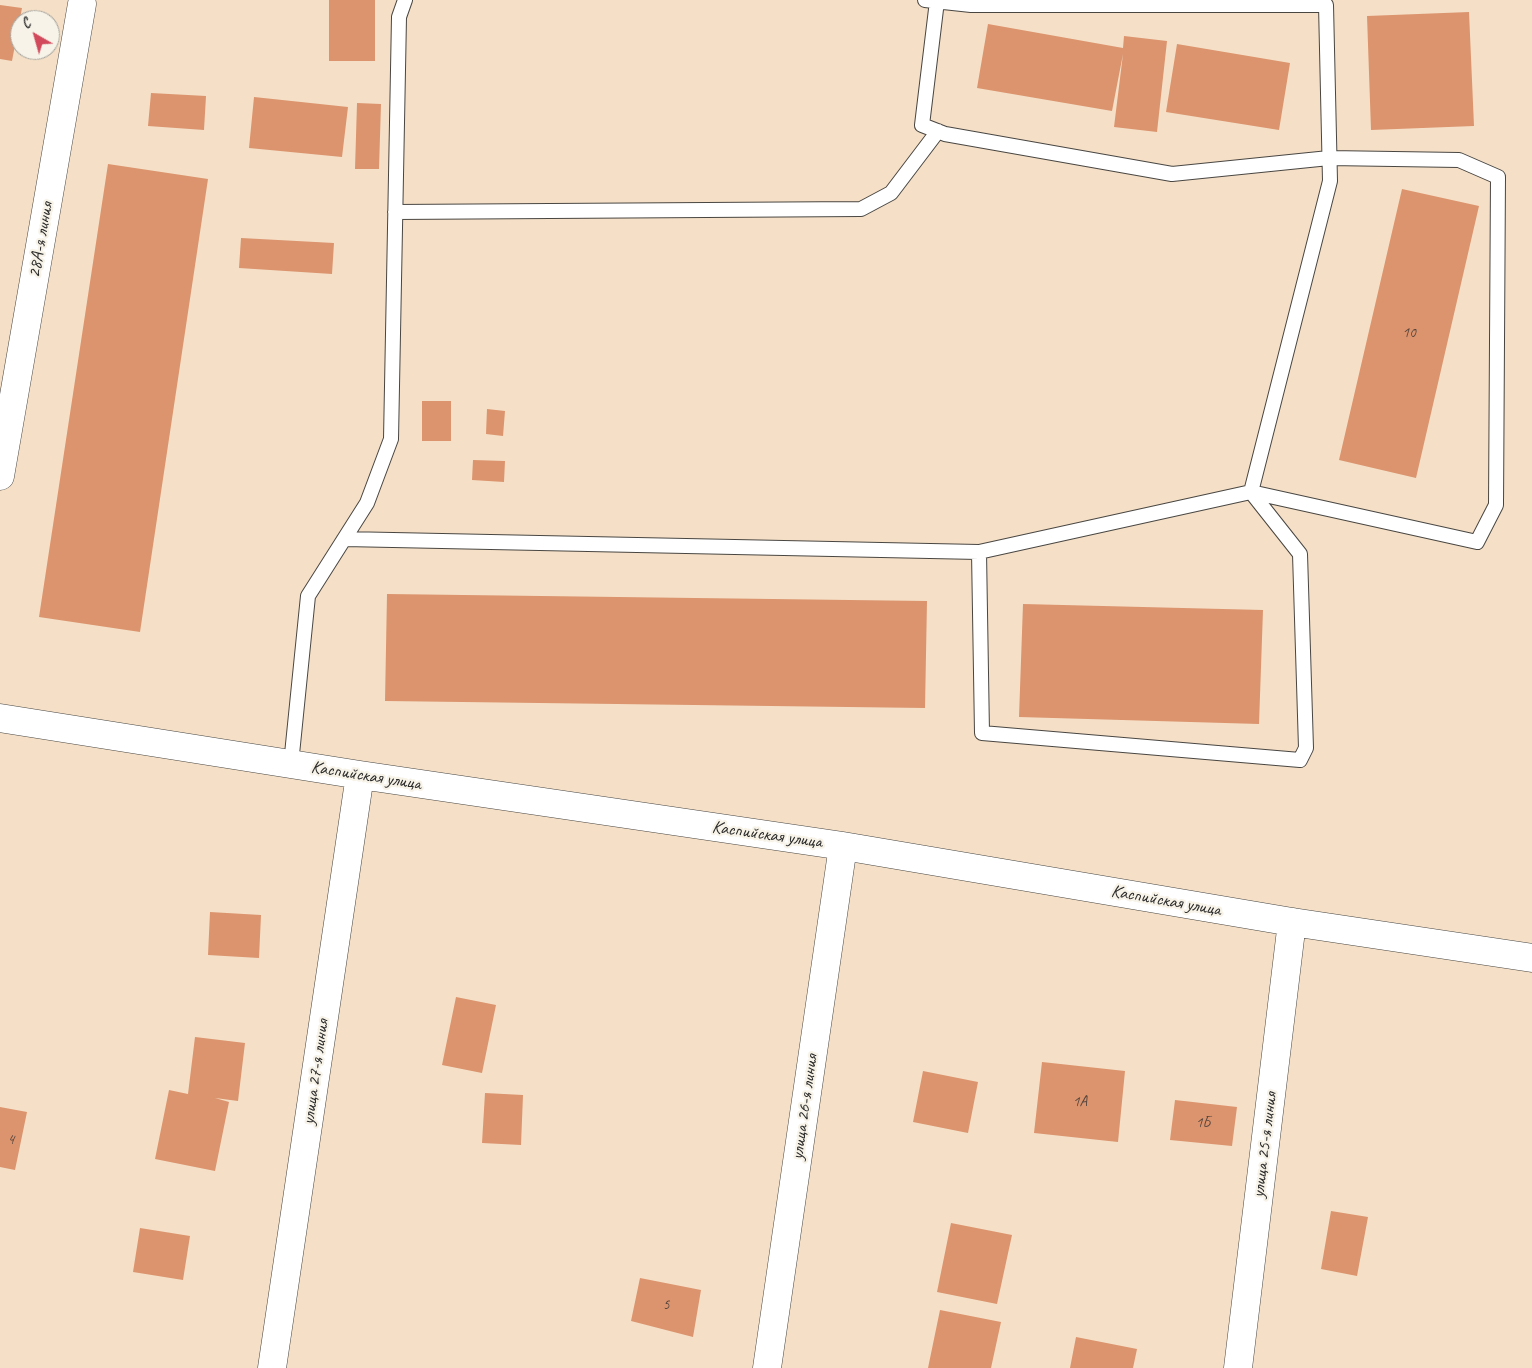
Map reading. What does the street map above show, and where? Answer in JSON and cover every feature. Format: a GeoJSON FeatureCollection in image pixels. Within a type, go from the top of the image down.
{"type":"FeatureCollection","features":[{"type":"Feature","properties":{"kind":"street","name":"28А-я линия"},"geometry":{"type":"LineString","coordinates":[[0,476],[82,4]]}},
{"type":"Feature","properties":{"kind":"street","name":"Каспийская улица"},"geometry":{"type":"LineString","coordinates":[[0,718],[360,775],[843,846],[1292,922],[1532,958]]}},
{"type":"Feature","properties":{"kind":"street","name":"улица 27-я линия"},"geometry":{"type":"LineString","coordinates":[[272,1368],[360,775]]}},
{"type":"Feature","properties":{"kind":"street","name":"улица 26-я линия"},"geometry":{"type":"LineString","coordinates":[[767,1368],[843,846]]}},
{"type":"Feature","properties":{"kind":"street","name":"улица 25-я линия"},"geometry":{"type":"LineString","coordinates":[[1238,1368],[1292,922]]}},
{"type":"Feature","properties":{"kind":"lane"},"geometry":{"type":"LineString","coordinates":[[291,764],[308,596],[367,503],[391,439],[399,18],[405,0]]}},
{"type":"Feature","properties":{"kind":"lane"},"geometry":{"type":"LineString","coordinates":[[344,539],[979,552],[1251,492],[1477,542],[1496,505],[1498,177],[1459,160],[1329,158],[1172,174],[945,134],[922,125],[931,1],[971,5],[1326,4],[1329,158],[1330,181],[1251,492]]}},
{"type":"Feature","properties":{"kind":"lane"},"geometry":{"type":"LineString","coordinates":[[395,212],[861,210],[891,193],[938,131]]}},
{"type":"Feature","properties":{"kind":"lane"},"geometry":{"type":"LineString","coordinates":[[979,552],[982,733],[1300,760],[1306,748],[1300,554],[1251,492]]}},
{"type":"Feature","properties":{"kind":"building"},"geometry":{"type":"Polygon","coordinates":[[[329,0],[375,0],[375,61],[329,61],[329,0]]]}},
{"type":"Feature","properties":{"kind":"building"},"geometry":{"type":"Polygon","coordinates":[[[0,5],[22,8],[22,10],[10,10],[10,60],[12,61],[0,59],[0,5]]]}},
{"type":"Feature","properties":{"kind":"building"},"geometry":{"type":"Polygon","coordinates":[[[1469,12],[1474,126],[1371,130],[1367,16],[1469,12]]]}},
{"type":"Feature","properties":{"kind":"building"},"geometry":{"type":"Polygon","coordinates":[[[988,24],[1123,48],[1124,36],[1167,41],[1157,132],[1114,127],[1123,54],[1112,111],[977,88],[988,24]]]}},
{"type":"Feature","properties":{"kind":"building"},"geometry":{"type":"Polygon","coordinates":[[[1177,44],[1290,63],[1279,130],[1166,112],[1177,44]]]}},
{"type":"Feature","properties":{"kind":"building"},"geometry":{"type":"Polygon","coordinates":[[[151,93],[206,96],[204,130],[148,126],[151,93]]]}},
{"type":"Feature","properties":{"kind":"building"},"geometry":{"type":"Polygon","coordinates":[[[254,97],[348,107],[342,157],[249,148],[254,97]]]}},
{"type":"Feature","properties":{"kind":"building"},"geometry":{"type":"Polygon","coordinates":[[[357,103],[381,104],[379,169],[355,169],[357,103]]]}},
{"type":"Feature","properties":{"kind":"building"},"geometry":{"type":"Polygon","coordinates":[[[108,164],[208,179],[140,632],[39,617],[108,164]]]}},
{"type":"Feature","properties":{"kind":"building"},"geometry":{"type":"Polygon","coordinates":[[[1402,189],[1479,206],[1416,478],[1339,460],[1402,189]]]}},
{"type":"Feature","properties":{"kind":"building"},"geometry":{"type":"Polygon","coordinates":[[[241,238],[334,243],[332,274],[239,268],[241,238]]]}},
{"type":"Feature","properties":{"kind":"building"},"geometry":{"type":"Polygon","coordinates":[[[422,401],[451,401],[451,441],[422,441],[422,401]]]}},
{"type":"Feature","properties":{"kind":"building"},"geometry":{"type":"Polygon","coordinates":[[[487,409],[505,411],[503,436],[486,434],[487,409]]]}},
{"type":"Feature","properties":{"kind":"building"},"geometry":{"type":"Polygon","coordinates":[[[473,460],[505,461],[504,482],[472,480],[473,460]]]}},
{"type":"Feature","properties":{"kind":"building"},"geometry":{"type":"Polygon","coordinates":[[[387,594],[927,601],[925,708],[385,701],[387,594]]]}},
{"type":"Feature","properties":{"kind":"building"},"geometry":{"type":"Polygon","coordinates":[[[1023,604],[1263,610],[1259,724],[1019,717],[1023,604]]]}},
{"type":"Feature","properties":{"kind":"building"},"geometry":{"type":"Polygon","coordinates":[[[210,912],[261,915],[259,958],[208,955],[210,912]]]}},
{"type":"Feature","properties":{"kind":"building"},"geometry":{"type":"Polygon","coordinates":[[[456,997],[496,1005],[482,1073],[442,1065],[456,997]]]}},
{"type":"Feature","properties":{"kind":"building"},"geometry":{"type":"Polygon","coordinates":[[[195,1037],[245,1043],[238,1101],[215,1098],[229,1102],[215,1171],[155,1159],[169,1090],[188,1094],[195,1037]]]}},
{"type":"Feature","properties":{"kind":"building"},"geometry":{"type":"Polygon","coordinates":[[[1042,1062],[1125,1071],[1118,1142],[1034,1133],[1042,1062]]]}},
{"type":"Feature","properties":{"kind":"building"},"geometry":{"type":"Polygon","coordinates":[[[923,1071],[978,1082],[968,1133],[913,1122],[923,1071]]]}},
{"type":"Feature","properties":{"kind":"building"},"geometry":{"type":"Polygon","coordinates":[[[485,1093],[523,1095],[521,1145],[482,1143],[485,1093]]]}},
{"type":"Feature","properties":{"kind":"building"},"geometry":{"type":"Polygon","coordinates":[[[1175,1100],[1237,1107],[1232,1146],[1170,1140],[1175,1100]]]}},
{"type":"Feature","properties":{"kind":"building"},"geometry":{"type":"Polygon","coordinates":[[[0,1107],[27,1112],[15,1170],[0,1167],[0,1107]]]}},
{"type":"Feature","properties":{"kind":"building"},"geometry":{"type":"Polygon","coordinates":[[[1331,1211],[1368,1217],[1357,1276],[1321,1269],[1331,1211]]]}},
{"type":"Feature","properties":{"kind":"building"},"geometry":{"type":"Polygon","coordinates":[[[951,1223],[1012,1235],[997,1304],[937,1292],[951,1223]]]}},
{"type":"Feature","properties":{"kind":"building"},"geometry":{"type":"Polygon","coordinates":[[[140,1228],[190,1236],[183,1280],[133,1272],[140,1228]]]}},
{"type":"Feature","properties":{"kind":"building"},"geometry":{"type":"Polygon","coordinates":[[[640,1278],[701,1290],[693,1337],[631,1321],[640,1278]]]}},
{"type":"Feature","properties":{"kind":"building"},"geometry":{"type":"Polygon","coordinates":[[[940,1310],[1001,1322],[991,1368],[928,1368],[940,1310]]]}},
{"type":"Feature","properties":{"kind":"building"},"geometry":{"type":"Polygon","coordinates":[[[1076,1337],[1137,1349],[1133,1368],[1070,1368],[1076,1337]]]}}]}
